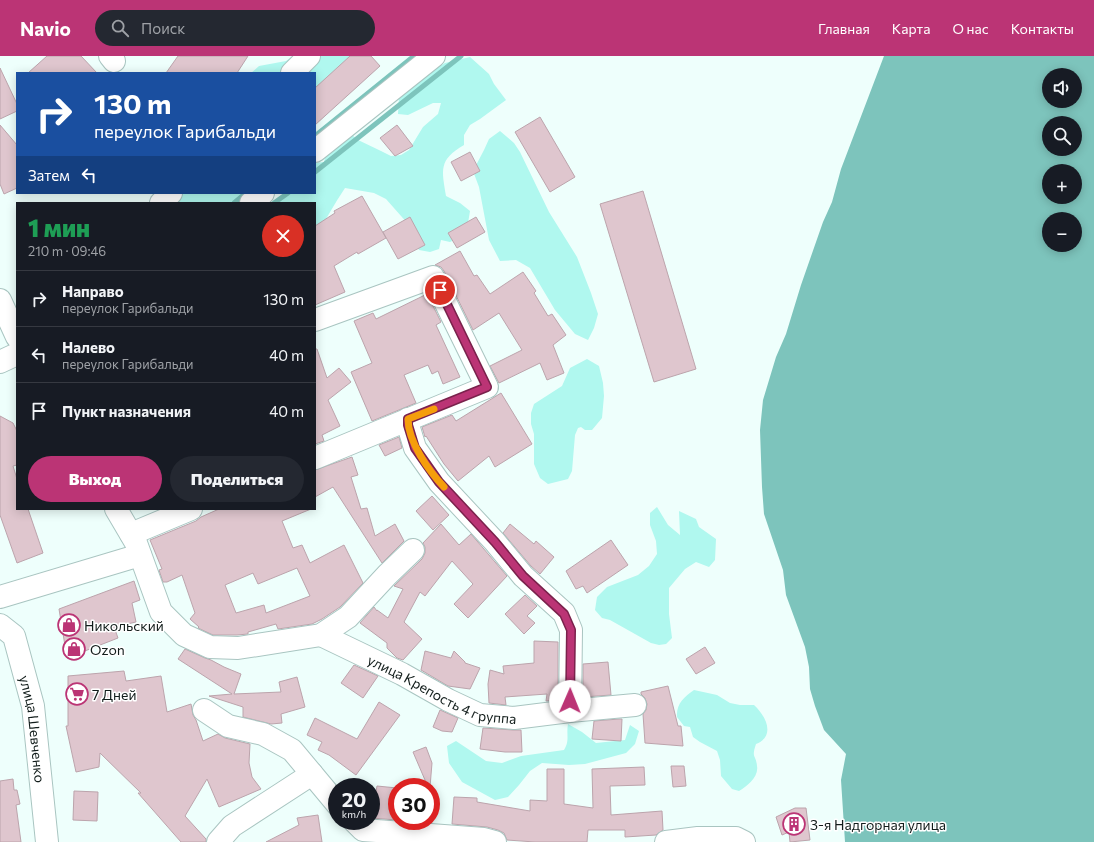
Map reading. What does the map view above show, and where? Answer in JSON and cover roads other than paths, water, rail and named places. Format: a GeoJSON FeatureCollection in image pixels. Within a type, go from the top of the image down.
{"type":"FeatureCollection","features":[{"type":"Feature","properties":{"kind":"street"},"geometry":{"type":"LineString","coordinates":[[293,72],[309,56]]}},
{"type":"Feature","properties":{"kind":"street"},"geometry":{"type":"LineString","coordinates":[[316,149],[434,56]]}},
{"type":"Feature","properties":{"kind":"street"},"geometry":{"type":"LineString","coordinates":[[162,202],[170,194]]}},
{"type":"Feature","properties":{"kind":"street"},"geometry":{"type":"LineString","coordinates":[[252,202],[262,194]]}},
{"type":"Feature","properties":{"kind":"street"},"geometry":{"type":"LineString","coordinates":[[316,320],[433,277],[487,387],[316,458]]}},
{"type":"Feature","properties":{"kind":"street"},"geometry":{"type":"LineString","coordinates":[[0,300],[16,335]]}},
{"type":"Feature","properties":{"kind":"street"},"geometry":{"type":"LineString","coordinates":[[0,362],[16,354]]}},
{"type":"Feature","properties":{"kind":"street"},"geometry":{"type":"LineString","coordinates":[[408,419],[408,425],[415,448],[439,482],[495,542],[523,576],[564,614],[571,630],[570,711]]}},
{"type":"Feature","properties":{"kind":"street"},"geometry":{"type":"LineString","coordinates":[[117,510],[136,544],[161,612],[184,635],[210,647],[238,648],[321,636],[348,617],[387,575],[413,550]]}},
{"type":"Feature","properties":{"kind":"street"},"geometry":{"type":"LineString","coordinates":[[0,597],[136,544],[189,510]]}},
{"type":"Feature","properties":{"kind":"street","name":"улица Шевченко"},"geometry":{"type":"LineString","coordinates":[[0,625],[14,636],[34,706],[47,842]]}},
{"type":"Feature","properties":{"kind":"street","name":"улица Крепость 4 группа"},"geometry":{"type":"LineString","coordinates":[[321,636],[402,674],[448,700],[480,715],[514,718],[634,705]]}},
{"type":"Feature","properties":{"kind":"street"},"geometry":{"type":"LineString","coordinates":[[204,710],[228,726],[263,734],[292,750],[328,793]]}},
{"type":"Feature","properties":{"kind":"street"},"geometry":{"type":"LineString","coordinates":[[218,842],[232,826],[312,774]]}},
{"type":"Feature","properties":{"kind":"street"},"geometry":{"type":"LineString","coordinates":[[363,830],[484,839],[495,842]]}},
{"type":"Feature","properties":{"kind":"street"},"geometry":{"type":"LineString","coordinates":[[666,842],[698,838],[740,840]]}},
{"type":"Feature","properties":{"kind":"waterway"},"geometry":{"type":"LineString","coordinates":[[316,135],[414,56]]}},
{"type":"Feature","properties":{"kind":"waterway"},"geometry":{"type":"LineString","coordinates":[[316,171],[461,56]]}},
{"type":"Feature","properties":{"kind":"waterway"},"geometry":{"type":"LineString","coordinates":[[235,202],[245,194]]}},
{"type":"Feature","properties":{"kind":"waterway"},"geometry":{"type":"LineString","coordinates":[[275,202],[287,194]]}},
{"type":"Feature","properties":{"kind":"place","name":"Никольский"},"geometry":{"type":"Point","coordinates":[69,625]}},
{"type":"Feature","properties":{"kind":"place","name":"Ozon"},"geometry":{"type":"Point","coordinates":[74,649]}},
{"type":"Feature","properties":{"kind":"place","name":"7 Дней"},"geometry":{"type":"Point","coordinates":[77,694]}},
{"type":"Feature","properties":{"kind":"place","name":"3-я Надгорная улица"},"geometry":{"type":"Point","coordinates":[794,824]}}]}
